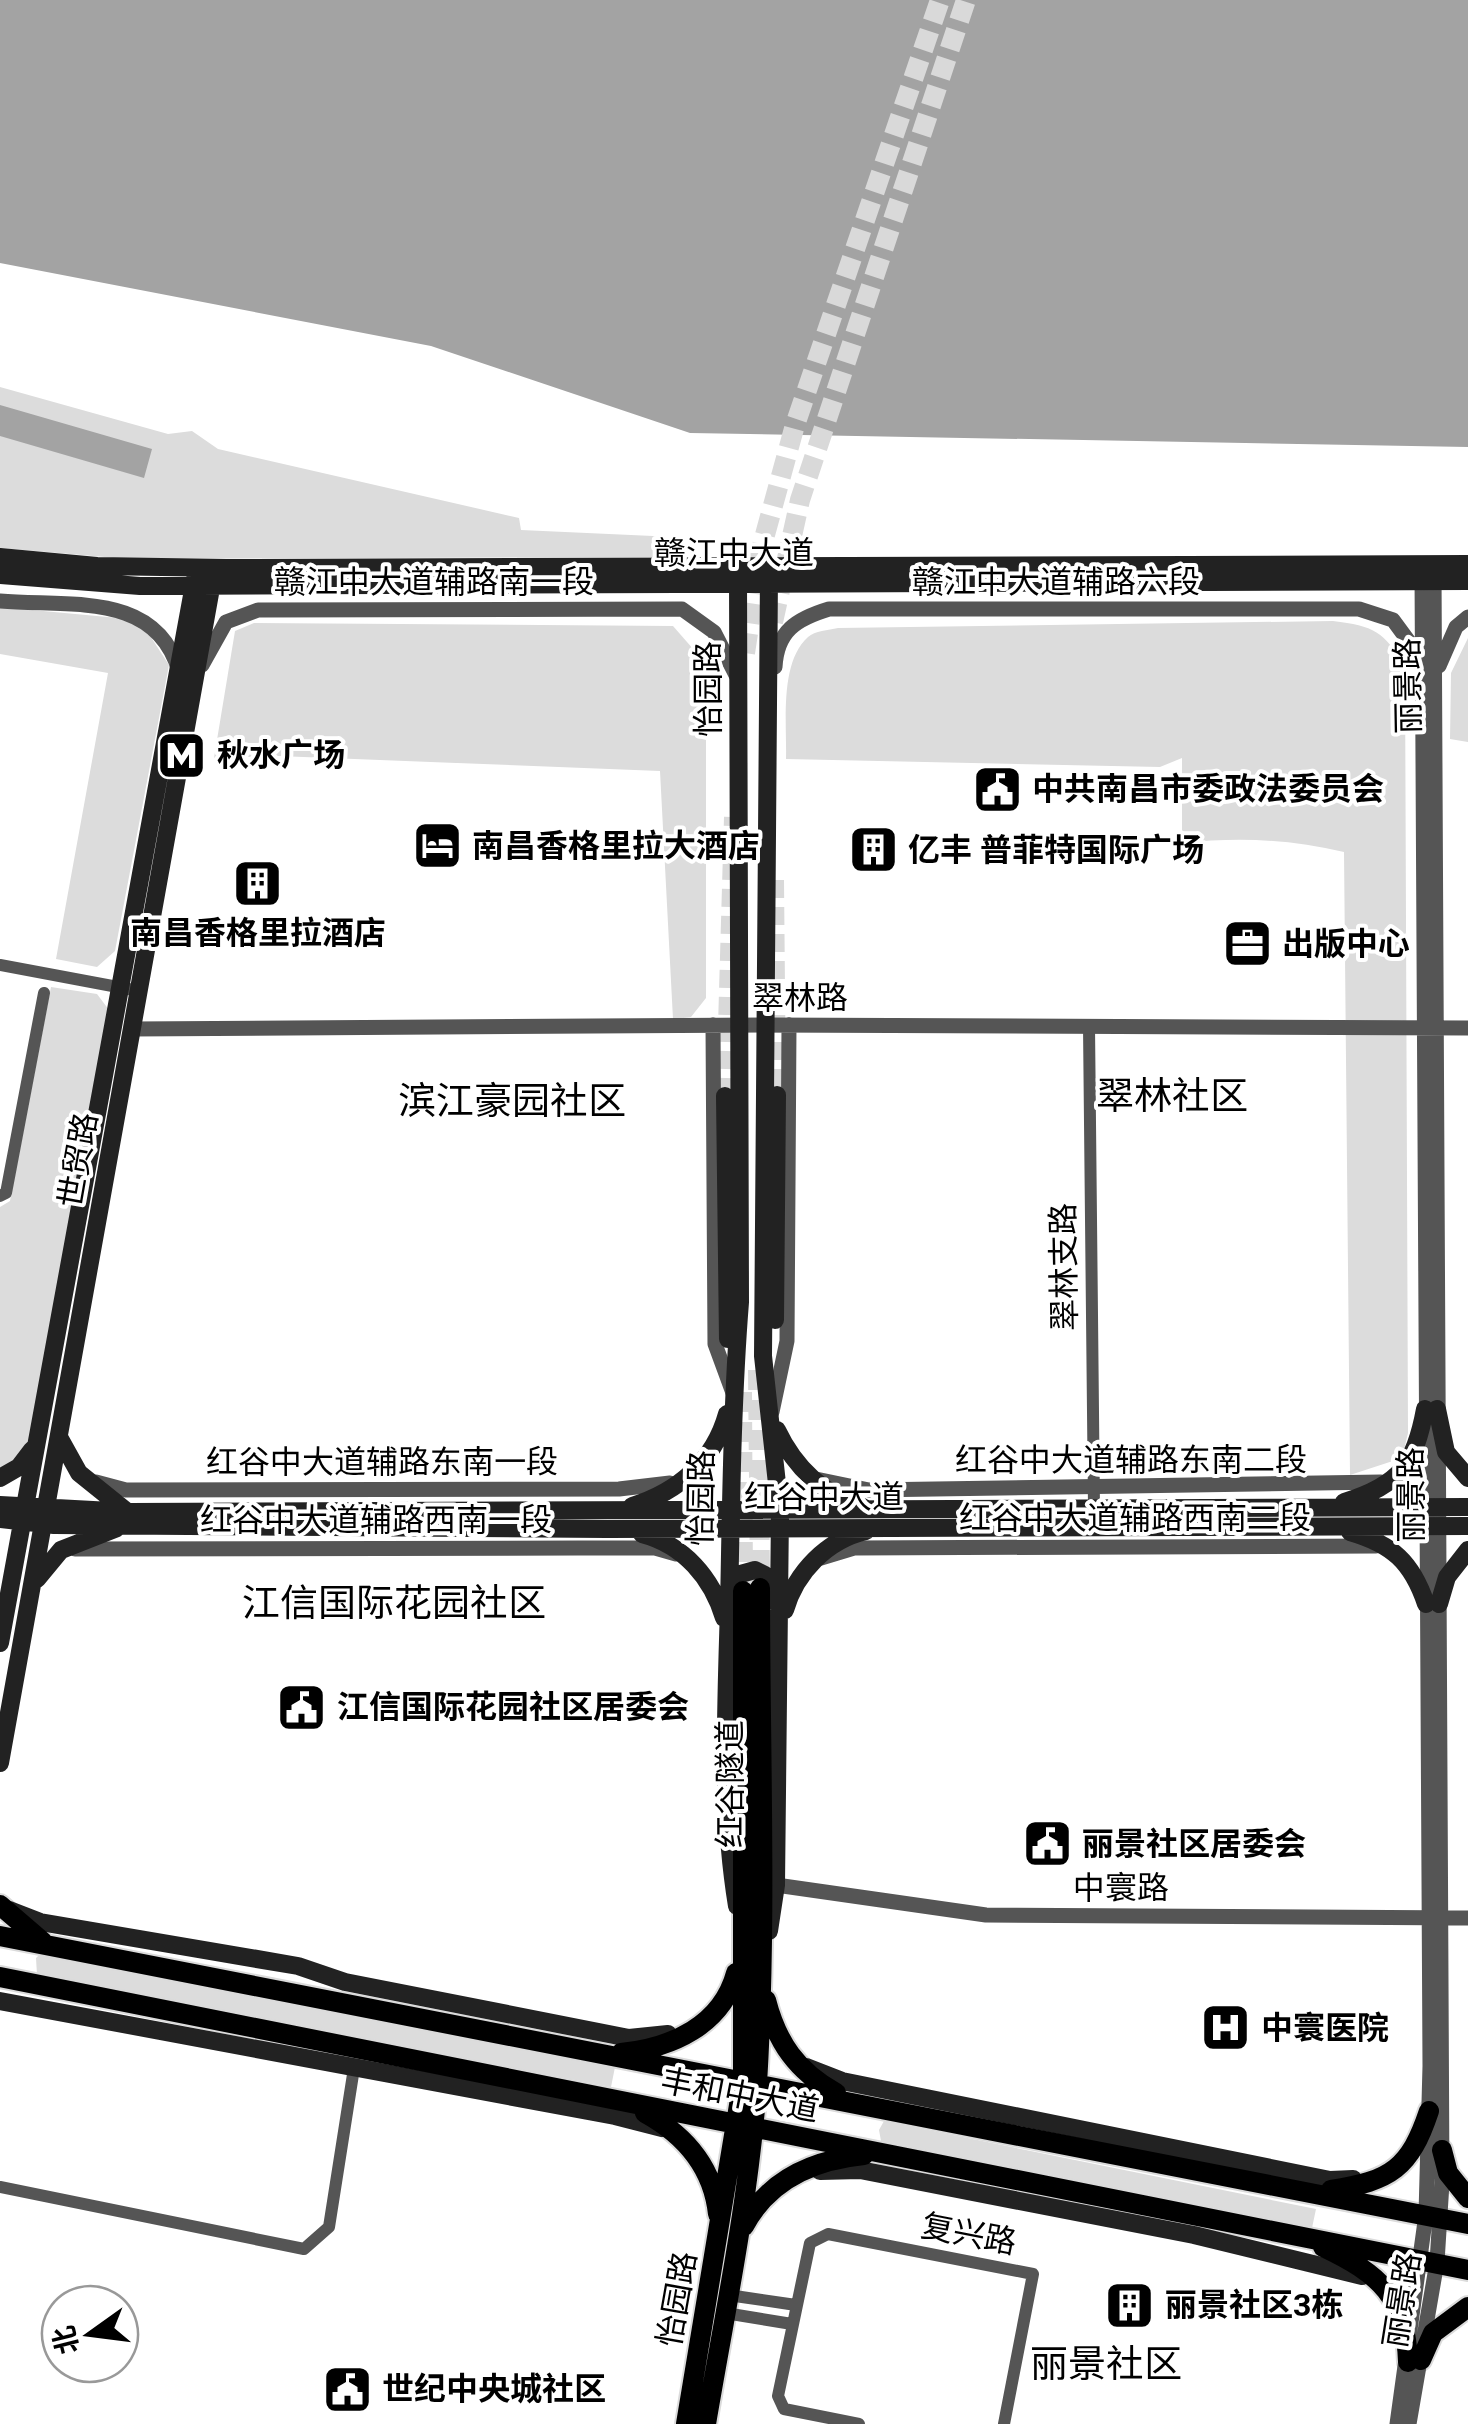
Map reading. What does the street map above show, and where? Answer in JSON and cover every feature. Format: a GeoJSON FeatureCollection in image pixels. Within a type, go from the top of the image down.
{"type":"FeatureCollection","features":[{"type":"Feature","properties":{"kind":"main road","name":"赣江中大道"},"geometry":{"type":"LineString","coordinates":[[0,557],[204,577]]}},
{"type":"Feature","properties":{"kind":"main road","name":"赣江中大道"},"geometry":{"type":"LineString","coordinates":[[0,574],[70,582],[204,577],[1428,572],[1468,564]]}},
{"type":"Feature","properties":{"kind":"main road","name":"赣江中大道"},"geometry":{"type":"LineString","coordinates":[[1428,572],[1468,581]]}},
{"type":"Feature","properties":{"kind":"main road","name":"怡园路"},"geometry":{"type":"LineString","coordinates":[[738,576],[740,1302],[732,1392],[728,1852],[744,1947],[750,2082]]}},
{"type":"Feature","properties":{"kind":"main road","name":"怡园路"},"geometry":{"type":"LineString","coordinates":[[686,2424],[729,2234],[776,1885],[781,1519],[763,1356],[769,576]]}},
{"type":"Feature","properties":{"kind":"main road","name":"世贸路"},"geometry":{"type":"LineString","coordinates":[[0,1763],[139,990],[204,577]]}},
{"type":"Feature","properties":{"kind":"main road","name":"世贸路"},"geometry":{"type":"LineString","coordinates":[[0,1643],[118,987],[187,678]]}},
{"type":"Feature","properties":{"kind":"main road"},"geometry":{"type":"LineString","coordinates":[[777,1095],[772,1412],[785,1448],[808,1477],[886,1519]]}},
{"type":"Feature","properties":{"kind":"main road"},"geometry":{"type":"LineString","coordinates":[[617,1511],[667,1492],[688,1477],[723,1429],[732,1392],[725,1300],[725,1096]]}},
{"type":"Feature","properties":{"kind":"main road"},"geometry":{"type":"LineString","coordinates":[[1432,1409],[1446,1452],[1467,1477]]}},
{"type":"Feature","properties":{"kind":"main road"},"geometry":{"type":"LineString","coordinates":[[1323,1516],[1395,1478],[1414,1457],[1432,1409]]}},
{"type":"Feature","properties":{"kind":"main road"},"geometry":{"type":"LineString","coordinates":[[2,1477],[29,1456],[38,1436]]}},
{"type":"Feature","properties":{"kind":"main road"},"geometry":{"type":"LineString","coordinates":[[30,1594],[41,1570],[61,1550],[126,1519],[78,1473],[59,1437]]}},
{"type":"Feature","properties":{"kind":"main road","name":"红谷中大道"},"geometry":{"type":"LineString","coordinates":[[0,1505],[23,1516]]}},
{"type":"Feature","properties":{"kind":"main road","name":"红谷中大道"},"geometry":{"type":"LineString","coordinates":[[126,1519],[617,1511],[730,1519],[1323,1516],[1468,1507]]}},
{"type":"Feature","properties":{"kind":"main road","name":"红谷中大道"},"geometry":{"type":"LineString","coordinates":[[886,1519],[1094,1508],[1323,1516],[1432,1527],[1468,1526]]}},
{"type":"Feature","properties":{"kind":"main road","name":"红谷中大道"},"geometry":{"type":"LineString","coordinates":[[0,1519],[23,1516],[606,1529],[730,1519]]}},
{"type":"Feature","properties":{"kind":"main road"},"geometry":{"type":"LineString","coordinates":[[1323,1516],[1398,1552],[1432,1604]]}},
{"type":"Feature","properties":{"kind":"main road"},"geometry":{"type":"LineString","coordinates":[[780,1630],[797,1582],[813,1561],[886,1519]]}},
{"type":"Feature","properties":{"kind":"main road"},"geometry":{"type":"LineString","coordinates":[[606,1529],[651,1536],[690,1560],[718,1601],[728,1650]]}},
{"type":"Feature","properties":{"kind":"main road"},"geometry":{"type":"LineString","coordinates":[[1432,1604],[1467,1550]]}},
{"type":"Feature","properties":{"kind":"main road"},"geometry":{"type":"LineString","coordinates":[[0,1559],[10,1584]]}},
{"type":"Feature","properties":{"kind":"main road"},"geometry":{"type":"LineString","coordinates":[[728,1650],[738,1575],[754,1570],[765,1576],[780,1630]]}},
{"type":"Feature","properties":{"kind":"main road","name":"红谷隧道"},"geometry":{"type":"LineString","coordinates":[[744,1947],[752,1590],[761,1979]]}},
{"type":"Feature","properties":{"kind":"main road"},"geometry":{"type":"LineString","coordinates":[[1,1906],[40,1922],[298,1966],[344,1982],[628,2038],[645,2039],[702,2025]]}},
{"type":"Feature","properties":{"kind":"main road"},"geometry":{"type":"LineString","coordinates":[[1,1906],[48,1946]]}},
{"type":"Feature","properties":{"kind":"main road","name":"丰和中大道"},"geometry":{"type":"LineString","coordinates":[[0,1936],[1468,2224]]}},
{"type":"Feature","properties":{"kind":"main road"},"geometry":{"type":"LineString","coordinates":[[607,2055],[658,2046],[702,2025],[730,1997],[744,1947]]}},
{"type":"Feature","properties":{"kind":"main road","name":"丰和中大道"},"geometry":{"type":"LineString","coordinates":[[0,1977],[1468,2270]]}},
{"type":"Feature","properties":{"kind":"main road"},"geometry":{"type":"LineString","coordinates":[[761,1979],[772,2023],[792,2060],[814,2081],[874,2107]]}},
{"type":"Feature","properties":{"kind":"main road"},"geometry":{"type":"LineString","coordinates":[[0,2001],[615,2116],[661,2128],[690,2147]]}},
{"type":"Feature","properties":{"kind":"main road"},"geometry":{"type":"LineString","coordinates":[[792,2060],[842,2081],[1330,2180],[1392,2172]]}},
{"type":"Feature","properties":{"kind":"main road"},"geometry":{"type":"LineString","coordinates":[[610,2101],[668,2125],[690,2147],[713,2186],[729,2234],[790,2176],[818,2162],[880,2153]]}},
{"type":"Feature","properties":{"kind":"main road"},"geometry":{"type":"LineString","coordinates":[[1314,2192],[1373,2182],[1392,2172],[1417,2148],[1429,2110]]}},
{"type":"Feature","properties":{"kind":"main road"},"geometry":{"type":"LineString","coordinates":[[1442,2150],[1448,2173],[1468,2198]]}},
{"type":"Feature","properties":{"kind":"main road"},"geometry":{"type":"LineString","coordinates":[[790,2176],[860,2170],[1194,2235],[1345,2269],[1384,2286]]}},
{"type":"Feature","properties":{"kind":"main road","name":"怡园路"},"geometry":{"type":"LineString","coordinates":[[706,2424],[727,2304],[729,2234]]}},
{"type":"Feature","properties":{"kind":"main road"},"geometry":{"type":"LineString","coordinates":[[1299,2235],[1364,2269],[1384,2286],[1403,2317],[1414,2361]]}},
{"type":"Feature","properties":{"kind":"main road"},"geometry":{"type":"LineString","coordinates":[[1414,2361],[1433,2333],[1468,2307]]}},
{"type":"Feature","properties":{"kind":"street","name":"丽景路"},"geometry":{"type":"LineString","coordinates":[[1428,572],[1422,660],[1432,1028]]}},
{"type":"Feature","properties":{"kind":"street","name":"丽景路"},"geometry":{"type":"LineString","coordinates":[[1409,2424],[1442,2150],[1432,1604],[1436,674],[1428,572]]}},
{"type":"Feature","properties":{"kind":"street"},"geometry":{"type":"LineString","coordinates":[[0,602],[138,615],[168,640],[187,678]]}},
{"type":"Feature","properties":{"kind":"street","name":"赣江中大道辅路南一段"},"geometry":{"type":"LineString","coordinates":[[187,678],[226,622],[236,615],[277,610],[682,609],[714,632],[738,678]]}},
{"type":"Feature","properties":{"kind":"street","name":"赣江中大道辅路六段"},"geometry":{"type":"LineString","coordinates":[[770,741],[780,638],[802,617],[829,609],[1359,609],[1393,620],[1422,660]]}},
{"type":"Feature","properties":{"kind":"street"},"geometry":{"type":"LineString","coordinates":[[1436,674],[1456,627],[1468,617]]}},
{"type":"Feature","properties":{"kind":"street"},"geometry":{"type":"LineString","coordinates":[[0,964],[139,990]]}},
{"type":"Feature","properties":{"kind":"street"},"geometry":{"type":"LineString","coordinates":[[0,1196],[6,1193],[44,993]]}},
{"type":"Feature","properties":{"kind":"street","name":"翠林路"},"geometry":{"type":"LineString","coordinates":[[132,1029],[764,1024],[1468,1028]]}},
{"type":"Feature","properties":{"kind":"street"},"geometry":{"type":"LineString","coordinates":[[772,1412],[787,1341],[789,1025]]}},
{"type":"Feature","properties":{"kind":"street"},"geometry":{"type":"LineString","coordinates":[[713,1026],[715,1344],[732,1392]]}},
{"type":"Feature","properties":{"kind":"street","name":"翠林支路"},"geometry":{"type":"LineString","coordinates":[[1089,1026],[1094,1508]]}},
{"type":"Feature","properties":{"kind":"street","name":"红谷中大道辅路东南一段"},"geometry":{"type":"LineString","coordinates":[[78,1473],[104,1487],[126,1490],[619,1490],[658,1488],[688,1477]]}},
{"type":"Feature","properties":{"kind":"street","name":"红谷中大道辅路东南二段"},"geometry":{"type":"LineString","coordinates":[[808,1477],[869,1490],[1363,1486],[1395,1478]]}},
{"type":"Feature","properties":{"kind":"street","name":"红谷中大道辅路西南二段"},"geometry":{"type":"LineString","coordinates":[[813,1561],[840,1551],[872,1547],[1360,1544],[1398,1552]]}},
{"type":"Feature","properties":{"kind":"street","name":"红谷中大道辅路西南一段"},"geometry":{"type":"LineString","coordinates":[[61,1550],[654,1548],[690,1560]]}},
{"type":"Feature","properties":{"kind":"street","name":"中寰路"},"geometry":{"type":"LineString","coordinates":[[776,1885],[986,1915],[1468,1918]]}},
{"type":"Feature","properties":{"kind":"street","name":"丽景路"},"geometry":{"type":"LineString","coordinates":[[1434,2216],[1429,2110],[1436,1918]]}},
{"type":"Feature","properties":{"kind":"street"},"geometry":{"type":"LineString","coordinates":[[0,2187],[304,2249],[329,2226],[354,2068]]}},
{"type":"Feature","properties":{"kind":"street","name":"复兴路"},"geometry":{"type":"LineString","coordinates":[[859,2424],[784,2409],[778,2396],[810,2243],[828,2234],[1033,2274],[1004,2424]]}},
{"type":"Feature","properties":{"kind":"street"},"geometry":{"type":"LineString","coordinates":[[727,2304],[796,2305]]}},
{"type":"Feature","properties":{"kind":"street"},"geometry":{"type":"LineString","coordinates":[[727,2304],[792,2324]]}},
{"type":"Feature","properties":{"kind":"street","name":"丽景路"},"geometry":{"type":"LineString","coordinates":[[1396,2424],[1414,2361]]}},
{"type":"Feature","properties":{"kind":"shaded area"},"geometry":{"type":"Polygon","coordinates":[[[0,0],[1468,0],[1468,447],[690,433],[431,346],[0,263],[0,0]]]}},
{"type":"Feature","properties":{"kind":"shaded area"},"geometry":{"type":"Polygon","coordinates":[[[0,387],[168,434],[192,431],[218,449],[519,518],[521,530],[675,537],[669,557],[128,559],[0,548],[0,387]]]}},
{"type":"Feature","properties":{"kind":"shaded area"},"geometry":{"type":"Polygon","coordinates":[[[0,405],[152,449],[144,478],[0,436],[0,405]]]}},
{"type":"Feature","properties":{"kind":"shaded area"},"geometry":{"type":"Polygon","coordinates":[[[0,607],[129,619],[143,625],[169,665],[115,951],[97,967],[56,959],[108,673],[0,654],[0,607]]]}},
{"type":"Feature","properties":{"kind":"shaded area"},"geometry":{"type":"Polygon","coordinates":[[[1333,621],[1376,632],[1391,645],[1405,667],[1408,1433],[1402,1458],[1350,1475],[1344,852],[1263,840],[1182,843],[1182,758],[1160,767],[786,759],[786,695],[792,662],[814,633],[838,628],[1333,621]]]}},
{"type":"Feature","properties":{"kind":"shaded area"},"geometry":{"type":"Polygon","coordinates":[[[254,623],[673,626],[694,650],[706,676],[706,998],[691,1017],[673,1019],[660,771],[278,756],[214,758],[235,631],[254,623]]]}},
{"type":"Feature","properties":{"kind":"shaded area"},"geometry":{"type":"Polygon","coordinates":[[[1468,638],[1468,742],[1450,739],[1451,673],[1468,638]]]}},
{"type":"Feature","properties":{"kind":"shaded area"},"geometry":{"type":"Polygon","coordinates":[[[51,987],[97,994],[109,1010],[37,1426],[20,1458],[0,1471],[0,1207],[10,1201],[51,987]]]}},
{"type":"Feature","properties":{"kind":"shaded area"},"geometry":{"type":"Polygon","coordinates":[[[42,1952],[615,2067],[611,2087],[37,1975],[36,1958],[42,1952]]]}},
{"type":"Feature","properties":{"kind":"shaded area"},"geometry":{"type":"Polygon","coordinates":[[[884,2121],[1316,2209],[1312,2228],[881,2141],[879,2130],[884,2121]]]}},
{"type":"Feature","properties":{"kind":"tunnel"},"geometry":{"type":"LineString","coordinates":[[745,653],[760,553],[795,425],[940,0]]}},
{"type":"Feature","properties":{"kind":"tunnel"},"geometry":{"type":"LineString","coordinates":[[773,622],[800,500],[966,0]]}},
{"type":"Feature","properties":{"kind":"tunnel"},"geometry":{"type":"LineString","coordinates":[[725,1096],[733,817]]}},
{"type":"Feature","properties":{"kind":"tunnel"},"geometry":{"type":"LineString","coordinates":[[775,880],[777,1095]]}},
{"type":"Feature","properties":{"kind":"tunnel"},"geometry":{"type":"LineString","coordinates":[[758,1370],[760,1586]]}},
{"type":"Feature","properties":{"kind":"tunnel"},"geometry":{"type":"LineString","coordinates":[[742,1392],[743,1588]]}},
{"type":"Feature","properties":{"kind":"place","name":"秋水广场"},"geometry":{"type":"Point","coordinates":[182,755]}},
{"type":"Feature","properties":{"kind":"place","name":"中共南昌市委政法委员会"},"geometry":{"type":"Point","coordinates":[997,789]}},
{"type":"Feature","properties":{"kind":"place","name":"南昌香格里拉大酒店"},"geometry":{"type":"Point","coordinates":[437,846]}},
{"type":"Feature","properties":{"kind":"place","name":"亿丰 普菲特国际广场"},"geometry":{"type":"Point","coordinates":[873,850]}},
{"type":"Feature","properties":{"kind":"place","name":"南昌香格里拉酒店"},"geometry":{"type":"Point","coordinates":[258,883]}},
{"type":"Feature","properties":{"kind":"place","name":"出版中心"},"geometry":{"type":"Point","coordinates":[1247,944]}},
{"type":"Feature","properties":{"kind":"place","name":"江信国际花园社区居委会"},"geometry":{"type":"Point","coordinates":[302,1707]}},
{"type":"Feature","properties":{"kind":"place","name":"丽景社区居委会"},"geometry":{"type":"Point","coordinates":[1047,1844]}},
{"type":"Feature","properties":{"kind":"place","name":"中寰医院"},"geometry":{"type":"Point","coordinates":[1226,2028]}},
{"type":"Feature","properties":{"kind":"place","name":"丽景社区3栋"},"geometry":{"type":"Point","coordinates":[1130,2305]}},
{"type":"Feature","properties":{"kind":"place","name":"世纪中央城社区"},"geometry":{"type":"Point","coordinates":[347,2389]}},
{"type":"Feature","properties":{"kind":"district","name":"翠林社区"},"geometry":{"type":"Point","coordinates":[1172,1096]}},
{"type":"Feature","properties":{"kind":"district","name":"滨江豪园社区"},"geometry":{"type":"Point","coordinates":[512,1101]}},
{"type":"Feature","properties":{"kind":"district","name":"江信国际花园社区"},"geometry":{"type":"Point","coordinates":[394,1603]}},
{"type":"Feature","properties":{"kind":"district","name":"丽景社区"},"geometry":{"type":"Point","coordinates":[1106,2364]}}]}
